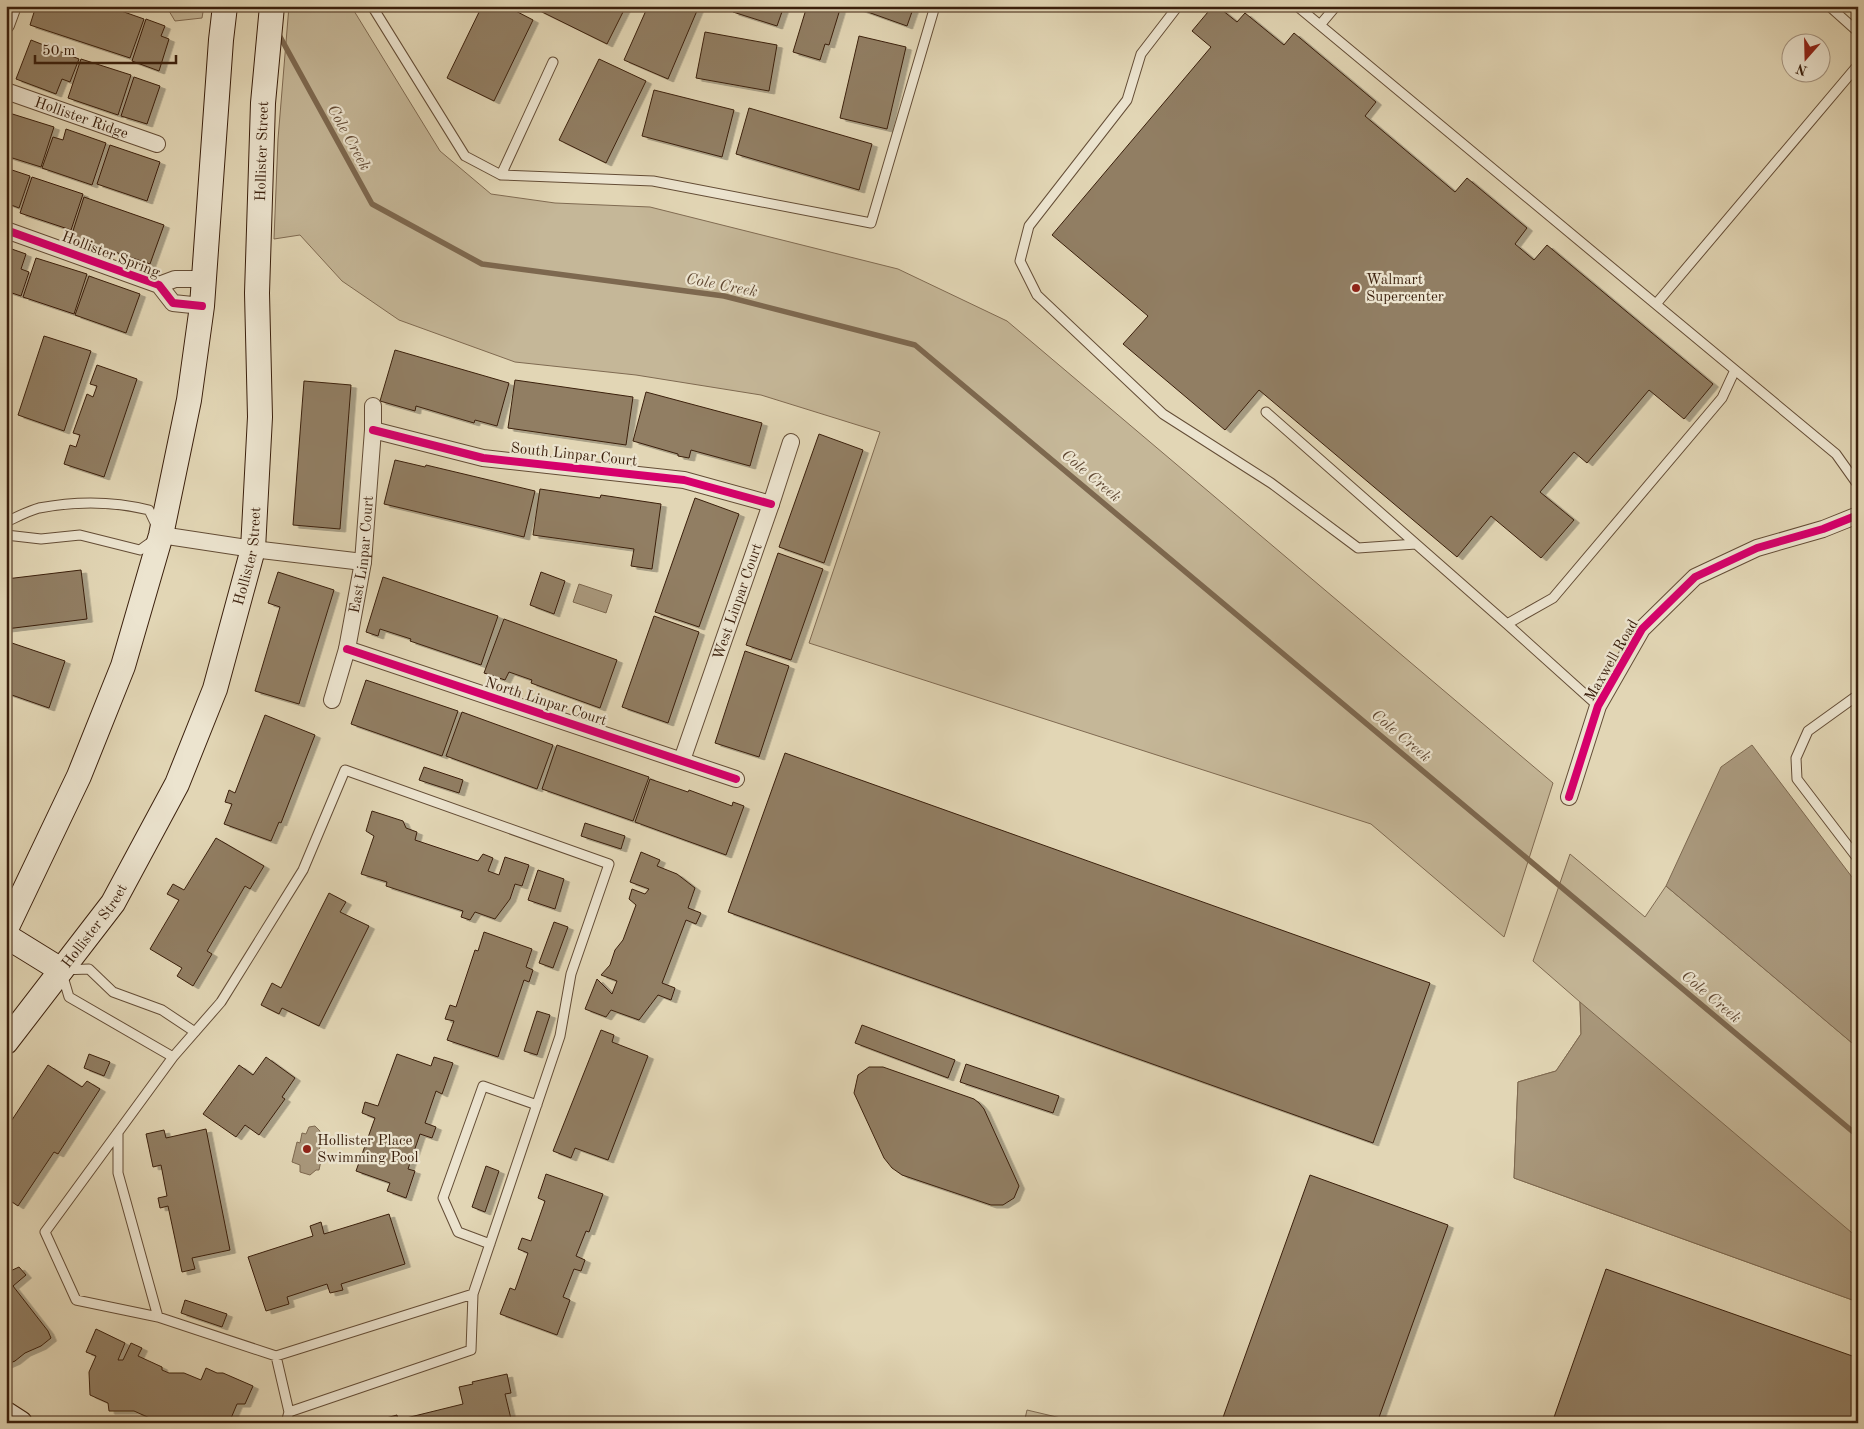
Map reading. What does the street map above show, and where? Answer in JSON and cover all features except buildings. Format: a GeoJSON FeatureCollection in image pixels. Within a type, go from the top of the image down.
{"type":"FeatureCollection","features":[{"type":"Feature","properties":{"kind":"main road"},"geometry":{"type":"LineString","coordinates":[[6,929],[79,776],[123,666],[161,535],[189,400],[202,306],[224,6]]}},
{"type":"Feature","properties":{"kind":"main road","name":"Hollister Street"},"geometry":{"type":"LineString","coordinates":[[6,1042],[113,903],[177,784],[215,690],[253,549],[260,417],[257,293],[263,103],[272,6]]}},
{"type":"Feature","properties":{"kind":"main road"},"geometry":{"type":"LineString","coordinates":[[6,936],[61,970]]}},
{"type":"Feature","properties":{"kind":"main road"},"geometry":{"type":"LineString","coordinates":[[6,1414],[20,1423]]}},
{"type":"Feature","properties":{"kind":"street"},"geometry":{"type":"LineString","coordinates":[[6,25],[13,6]]}},
{"type":"Feature","properties":{"kind":"street","name":"Hollister Ridge"},"geometry":{"type":"LineString","coordinates":[[6,91],[157,144]]}},
{"type":"Feature","properties":{"kind":"street","name":"Hollister Spring"},"geometry":{"type":"LineString","coordinates":[[6,230],[159,285],[173,303],[202,306]]}},
{"type":"Feature","properties":{"kind":"street","name":"Hollister Spring"},"geometry":{"type":"LineString","coordinates":[[159,285],[175,279],[205,279]]}},
{"type":"Feature","properties":{"kind":"street","name":"East Linpar Court"},"geometry":{"type":"LineString","coordinates":[[332,700],[347,649],[363,562],[373,430],[373,406]]}},
{"type":"Feature","properties":{"kind":"street","name":"South Linpar Court"},"geometry":{"type":"LineString","coordinates":[[373,430],[483,458],[684,480],[771,504]]}},
{"type":"Feature","properties":{"kind":"street","name":"West Linpar Court"},"geometry":{"type":"LineString","coordinates":[[682,760],[791,442]]}},
{"type":"Feature","properties":{"kind":"street","name":"Maxwell Road"},"geometry":{"type":"LineString","coordinates":[[1569,797],[1598,706],[1642,629],[1695,577],[1757,548],[1824,529],[1858,515]]}},
{"type":"Feature","properties":{"kind":"street"},"geometry":{"type":"LineString","coordinates":[[161,535],[253,549],[363,562]]}},
{"type":"Feature","properties":{"kind":"street","name":"North Linpar Court"},"geometry":{"type":"LineString","coordinates":[[347,649],[736,779]]}},
{"type":"Feature","properties":{"kind":"lane"},"geometry":{"type":"LineString","coordinates":[[372,6],[465,156],[501,174],[653,181],[870,223],[935,6]]}},
{"type":"Feature","properties":{"kind":"lane"},"geometry":{"type":"LineString","coordinates":[[1178,6],[1141,54],[1127,100],[1029,226],[1020,261],[1037,295],[1162,414],[1271,483],[1358,548],[1416,544]]}},
{"type":"Feature","properties":{"kind":"lane"},"geometry":{"type":"LineString","coordinates":[[1297,6],[1836,454],[1858,486]]}},
{"type":"Feature","properties":{"kind":"lane"},"geometry":{"type":"LineString","coordinates":[[1320,25],[1336,6]]}},
{"type":"Feature","properties":{"kind":"lane"},"geometry":{"type":"LineString","coordinates":[[1829,6],[1858,32]]}},
{"type":"Feature","properties":{"kind":"lane"},"geometry":{"type":"LineString","coordinates":[[501,174],[553,62]]}},
{"type":"Feature","properties":{"kind":"lane"},"geometry":{"type":"LineString","coordinates":[[1656,304],[1858,65]]}},
{"type":"Feature","properties":{"kind":"lane"},"geometry":{"type":"LineString","coordinates":[[1507,624],[1553,598],[1722,398],[1734,370]]}},
{"type":"Feature","properties":{"kind":"lane"},"geometry":{"type":"LineString","coordinates":[[1266,412],[1598,706]]}},
{"type":"Feature","properties":{"kind":"lane"},"geometry":{"type":"LineString","coordinates":[[6,522],[38,508],[83,502],[127,505],[148,510],[161,535],[140,550],[80,535],[41,539],[6,535]]}},
{"type":"Feature","properties":{"kind":"lane"},"geometry":{"type":"LineString","coordinates":[[1858,695],[1808,731],[1796,758],[1797,779],[1858,859]]}},
{"type":"Feature","properties":{"kind":"lane"},"geometry":{"type":"LineString","coordinates":[[289,1412],[471,1350],[473,1294],[560,1036],[571,974],[609,864],[345,770],[303,870],[221,1002],[173,1057],[45,1232],[76,1300],[158,1317],[276,1356],[473,1294]]}},
{"type":"Feature","properties":{"kind":"lane"},"geometry":{"type":"LineString","coordinates":[[173,1057],[69,997],[61,970],[89,969],[113,992],[162,1010],[195,1032]]}},
{"type":"Feature","properties":{"kind":"lane"},"geometry":{"type":"LineString","coordinates":[[490,1244],[458,1232],[443,1198],[483,1086],[537,1105]]}},
{"type":"Feature","properties":{"kind":"lane"},"geometry":{"type":"LineString","coordinates":[[118,1132],[118,1173],[158,1317]]}},
{"type":"Feature","properties":{"kind":"lane"},"geometry":{"type":"LineString","coordinates":[[276,1356],[289,1412],[286,1423]]}},
{"type":"Feature","properties":{"kind":"shaded area"},"geometry":{"type":"Polygon","coordinates":[[[166,6],[204,6],[202,18],[175,21],[166,6]]]}},
{"type":"Feature","properties":{"kind":"shaded area"},"geometry":{"type":"Polygon","coordinates":[[[289,6],[351,6],[440,151],[491,194],[555,203],[650,207],[898,269],[1007,321],[1553,783],[1504,937],[1371,824],[809,643],[880,432],[761,395],[636,375],[515,362],[399,320],[342,281],[300,235],[274,239],[278,139],[289,6]]]}},
{"type":"Feature","properties":{"kind":"shaded area"},"geometry":{"type":"Polygon","coordinates":[[[579,584],[612,595],[606,613],[573,602],[579,584]]]}},
{"type":"Feature","properties":{"kind":"shaded area"},"geometry":{"type":"Polygon","coordinates":[[[1752,745],[1858,885],[1858,1048],[1666,886],[1721,767],[1752,745]]]}},
{"type":"Feature","properties":{"kind":"shaded area"},"geometry":{"type":"Polygon","coordinates":[[[1570,854],[1645,917],[1666,886],[1858,1048],[1858,1302],[1514,1178],[1518,1082],[1556,1071],[1581,1034],[1580,1002],[1533,961],[1570,854]]]}},
{"type":"Feature","properties":{"kind":"shaded area"},"geometry":{"type":"Polygon","coordinates":[[[1580,1002],[1858,1238],[1858,1302],[1514,1178],[1518,1082],[1556,1071],[1581,1034],[1580,1002]]]}},
{"type":"Feature","properties":{"kind":"shaded area","name":"Hollister Place Swimming Pool"},"geometry":{"type":"Polygon","coordinates":[[[315,1126],[320,1131],[319,1137],[322,1138],[318,1155],[322,1156],[319,1170],[310,1175],[300,1172],[300,1165],[292,1162],[297,1142],[300,1143],[302,1133],[306,1134],[309,1127],[315,1126]]]}},
{"type":"Feature","properties":{"kind":"shaded area"},"geometry":{"type":"Polygon","coordinates":[[[1027,1410],[1065,1419],[1064,1423],[1024,1423],[1027,1410]]]}},
{"type":"Feature","properties":{"kind":"waterway","name":"Cole Creek"},"geometry":{"type":"LineString","coordinates":[[278,33],[372,204],[482,264],[724,296],[915,345],[1858,1136]]}},
{"type":"Feature","properties":{"kind":"cycle path"},"geometry":{"type":"LineString","coordinates":[[6,230],[159,285],[173,303],[202,306]]}},
{"type":"Feature","properties":{"kind":"cycle path"},"geometry":{"type":"LineString","coordinates":[[373,430],[483,458],[684,480],[771,504]]}},
{"type":"Feature","properties":{"kind":"cycle path"},"geometry":{"type":"LineString","coordinates":[[1569,797],[1598,706],[1642,629],[1695,577],[1757,548],[1823,529],[1858,515]]}},
{"type":"Feature","properties":{"kind":"cycle path"},"geometry":{"type":"LineString","coordinates":[[347,649],[736,779]]}},
{"type":"Feature","properties":{"kind":"place","name":"Walmart Supercenter"},"geometry":{"type":"Point","coordinates":[1356,288]}},
{"type":"Feature","properties":{"kind":"place","name":"Hollister Place Swimming Pool"},"geometry":{"type":"Point","coordinates":[307,1149]}}]}
